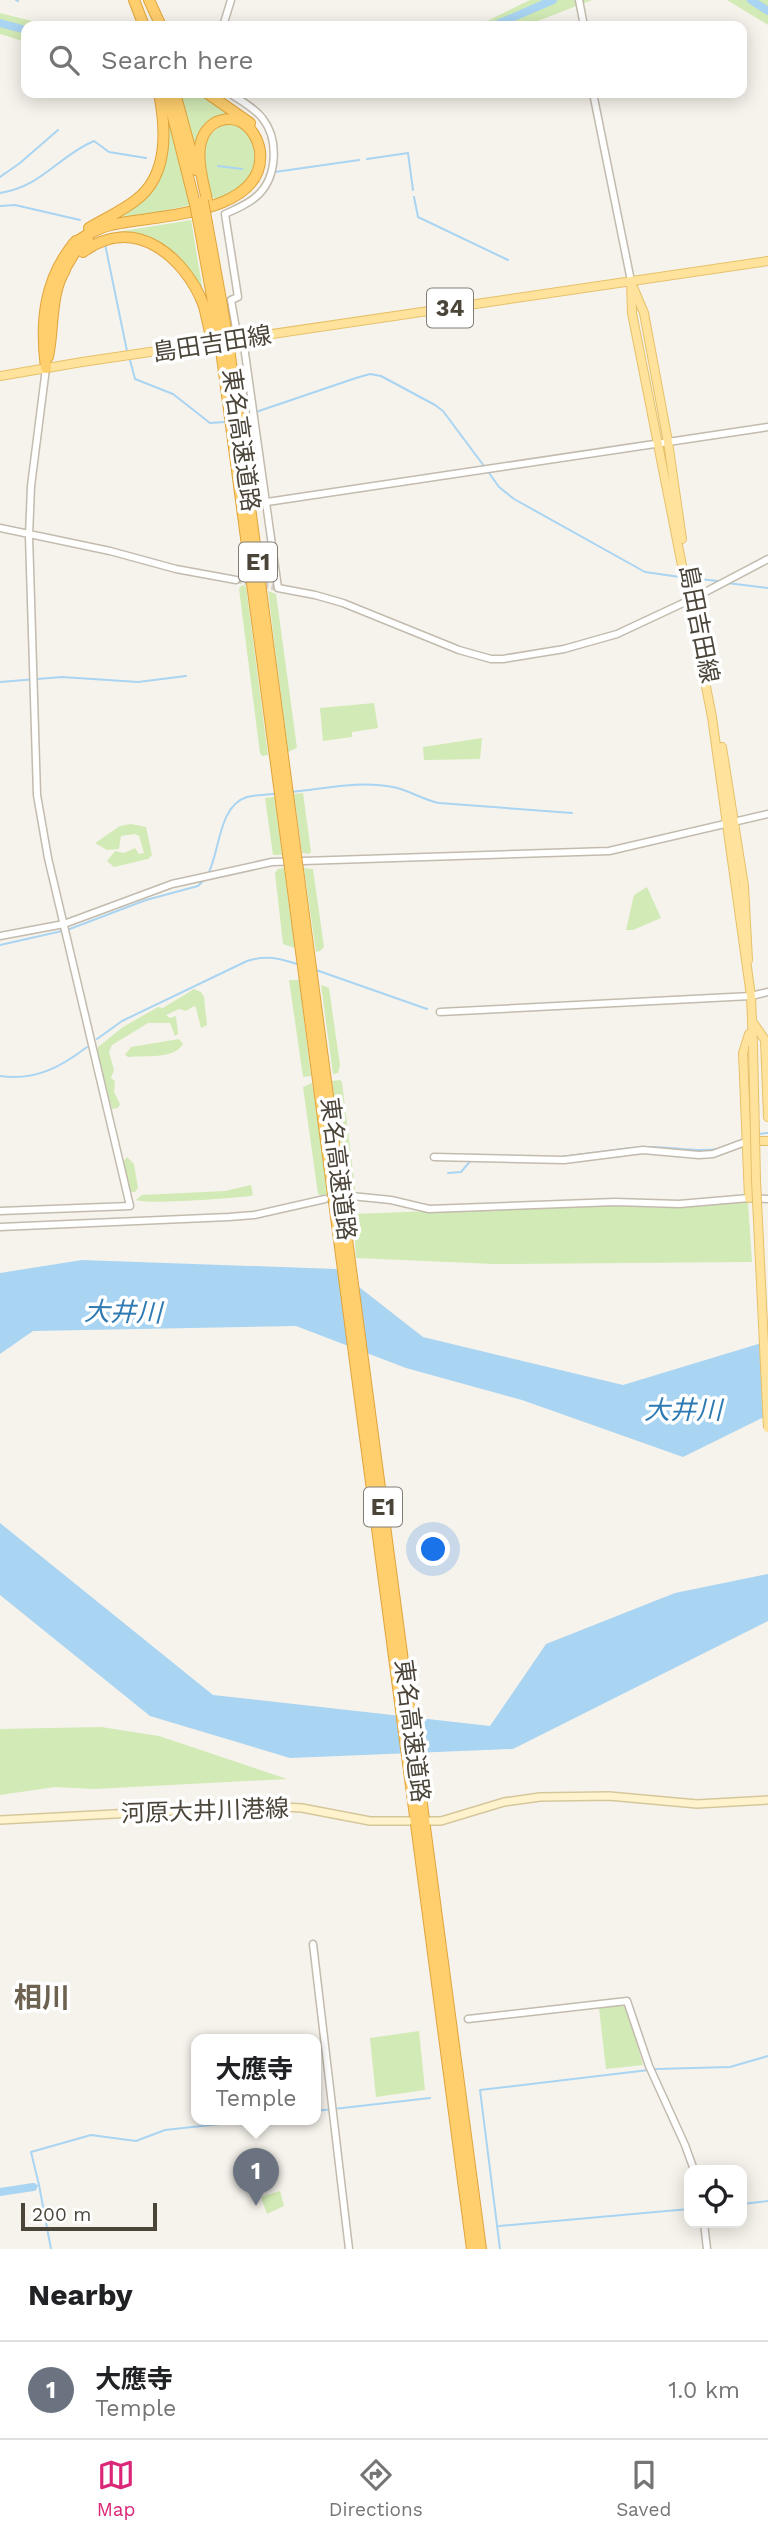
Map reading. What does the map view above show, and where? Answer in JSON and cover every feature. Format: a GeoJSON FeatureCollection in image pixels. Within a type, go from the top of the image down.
{"type":"FeatureCollection","features":[{"type":"Feature","properties":{"kind":"highway"},"geometry":{"type":"LineString","coordinates":[[134,0],[140,21]]}},
{"type":"Feature","properties":{"kind":"highway"},"geometry":{"type":"LineString","coordinates":[[143,0],[150,21]]}},
{"type":"Feature","properties":{"kind":"highway"},"geometry":{"type":"LineString","coordinates":[[149,0],[159,21]]}},
{"type":"Feature","properties":{"kind":"highway"},"geometry":{"type":"LineString","coordinates":[[46,368],[42,335],[49,288],[58,264],[89,228],[134,202],[153,181],[163,145],[159,98]]}},
{"type":"Feature","properties":{"kind":"highway","name":"東名高速道路"},"geometry":{"type":"LineString","coordinates":[[169,98],[201,202]]}},
{"type":"Feature","properties":{"kind":"highway","name":"東名高速道路"},"geometry":{"type":"LineString","coordinates":[[176,98],[214,259],[213,302]]}},
{"type":"Feature","properties":{"kind":"highway"},"geometry":{"type":"LineString","coordinates":[[46,368],[63,272],[75,252],[93,236],[218,208],[241,197],[255,184],[264,158],[258,134],[242,116],[215,98]]}},
{"type":"Feature","properties":{"kind":"highway"},"geometry":{"type":"LineString","coordinates":[[73,244],[105,227],[219,204],[241,192],[256,175],[260,150],[253,132],[239,121],[228,119],[217,122],[202,138],[201,202]]}},
{"type":"Feature","properties":{"kind":"highway","name":"東名高速道路"},"geometry":{"type":"LineString","coordinates":[[206,223],[213,302],[282,776],[341,1220],[472,2249]]}},
{"type":"Feature","properties":{"kind":"highway"},"geometry":{"type":"LineString","coordinates":[[63,272],[80,253],[97,242],[116,238],[139,240],[160,248],[181,265],[195,285],[213,302],[221,349]]}},
{"type":"Feature","properties":{"kind":"highway","name":"東名高速道路"},"geometry":{"type":"LineString","coordinates":[[221,349],[282,776]]}},
{"type":"Feature","properties":{"kind":"highway","name":"東名高速道路"},"geometry":{"type":"LineString","coordinates":[[416,1795],[481,2249]]}},
{"type":"Feature","properties":{"kind":"main road","name":"島田吉田線"},"geometry":{"type":"LineString","coordinates":[[0,376],[768,261]]}},
{"type":"Feature","properties":{"kind":"main road","name":"島田吉田線"},"geometry":{"type":"LineString","coordinates":[[631,281],[643,313],[668,442],[687,577]]}},
{"type":"Feature","properties":{"kind":"main road","name":"島田吉田線"},"geometry":{"type":"LineString","coordinates":[[631,281],[632,313],[657,443],[692,599],[745,899],[768,1428]]}},
{"type":"Feature","properties":{"kind":"main road"},"geometry":{"type":"LineString","coordinates":[[752,1021],[765,1040],[768,1117]]}},
{"type":"Feature","properties":{"kind":"main road"},"geometry":{"type":"LineString","coordinates":[[749,1198],[743,1053],[752,1021]]}},
{"type":"Feature","properties":{"kind":"main road"},"geometry":{"type":"LineString","coordinates":[[748,1138],[768,1141]]}},
{"type":"Feature","properties":{"kind":"main road"},"geometry":{"type":"LineString","coordinates":[[427,1821],[441,1821],[504,1802],[540,1797],[609,1796],[697,1804],[768,1800]]}},
{"type":"Feature","properties":{"kind":"main road","name":"河原大井川港線"},"geometry":{"type":"LineString","coordinates":[[0,1819],[269,1807],[302,1808],[370,1821],[409,1821]]}},
{"type":"Feature","properties":{"kind":"street"},"geometry":{"type":"LineString","coordinates":[[225,21],[231,0]]}},
{"type":"Feature","properties":{"kind":"street"},"geometry":{"type":"LineString","coordinates":[[579,0],[582,21]]}},
{"type":"Feature","properties":{"kind":"street"},"geometry":{"type":"LineString","coordinates":[[236,98],[263,119],[273,148],[271,174],[260,193],[225,214],[239,297],[231,300],[254,413],[278,589],[343,603],[450,646],[491,659],[532,656],[606,639],[692,599],[768,559]]}},
{"type":"Feature","properties":{"kind":"street"},"geometry":{"type":"LineString","coordinates":[[594,98],[631,281]]}},
{"type":"Feature","properties":{"kind":"street"},"geometry":{"type":"LineString","coordinates":[[0,1211],[130,1206],[40,821],[35,758],[29,536],[31,486],[46,368]]}},
{"type":"Feature","properties":{"kind":"street"},"geometry":{"type":"LineString","coordinates":[[267,502],[768,427]]}},
{"type":"Feature","properties":{"kind":"street"},"geometry":{"type":"LineString","coordinates":[[0,528],[110,551],[176,569],[236,580]]}},
{"type":"Feature","properties":{"kind":"street"},"geometry":{"type":"LineString","coordinates":[[0,936],[64,924],[161,888],[272,862],[609,851],[768,814]]}},
{"type":"Feature","properties":{"kind":"street"},"geometry":{"type":"LineString","coordinates":[[440,1012],[751,996],[768,992]]}},
{"type":"Feature","properties":{"kind":"street"},"geometry":{"type":"LineString","coordinates":[[434,1157],[564,1160],[643,1150],[698,1155],[721,1152],[748,1138]]}},
{"type":"Feature","properties":{"kind":"street"},"geometry":{"type":"LineString","coordinates":[[351,1196],[371,1197],[429,1209],[615,1202],[679,1204],[768,1199]]}},
{"type":"Feature","properties":{"kind":"street"},"geometry":{"type":"LineString","coordinates":[[0,1227],[254,1215],[325,1199]]}},
{"type":"Feature","properties":{"kind":"street"},"geometry":{"type":"LineString","coordinates":[[313,1944],[349,2249]]}},
{"type":"Feature","properties":{"kind":"street"},"geometry":{"type":"LineString","coordinates":[[468,2019],[627,2001],[649,2066],[692,2165]]}},
{"type":"Feature","properties":{"kind":"street"},"geometry":{"type":"LineString","coordinates":[[705,2228],[707,2249]]}},
{"type":"Feature","properties":{"kind":"green space"},"geometry":{"type":"Polygon","coordinates":[[[530,0],[592,0],[538,21],[487,21],[530,0]]]}},
{"type":"Feature","properties":{"kind":"green space"},"geometry":{"type":"Polygon","coordinates":[[[727,0],[768,0],[768,25],[727,0]]]}},
{"type":"Feature","properties":{"kind":"green space"},"geometry":{"type":"Polygon","coordinates":[[[0,13],[32,21],[21,21],[21,40],[0,34],[0,13]]]}},
{"type":"Feature","properties":{"kind":"green space"},"geometry":{"type":"Polygon","coordinates":[[[180,98],[210,98],[238,117],[220,118],[195,154],[180,98]]]}},
{"type":"Feature","properties":{"kind":"green space"},"geometry":{"type":"Polygon","coordinates":[[[167,112],[190,205],[109,223],[138,202],[165,154],[167,112]]]}},
{"type":"Feature","properties":{"kind":"green space"},"geometry":{"type":"Polygon","coordinates":[[[228,122],[236,124],[250,136],[254,148],[254,169],[247,183],[219,200],[211,197],[204,154],[210,136],[228,122]]]}},
{"type":"Feature","properties":{"kind":"green space"},"geometry":{"type":"Polygon","coordinates":[[[191,220],[204,297],[187,268],[124,234],[111,233],[191,220]]]}},
{"type":"Feature","properties":{"kind":"green space"},"geometry":{"type":"Polygon","coordinates":[[[242,585],[246,586],[268,755],[262,756],[239,589],[242,585]]]}},
{"type":"Feature","properties":{"kind":"green space"},"geometry":{"type":"Polygon","coordinates":[[[268,591],[276,594],[297,748],[288,752],[268,591]]]}},
{"type":"Feature","properties":{"kind":"green space"},"geometry":{"type":"Polygon","coordinates":[[[374,703],[378,728],[352,732],[352,737],[323,741],[320,708],[374,703]]]}},
{"type":"Feature","properties":{"kind":"green space"},"geometry":{"type":"Polygon","coordinates":[[[482,738],[480,759],[424,760],[423,747],[482,738]]]}},
{"type":"Feature","properties":{"kind":"green space"},"geometry":{"type":"Polygon","coordinates":[[[303,793],[311,852],[309,854],[302,853],[294,794],[303,793]]]}},
{"type":"Feature","properties":{"kind":"green space"},"geometry":{"type":"Polygon","coordinates":[[[275,797],[282,855],[273,855],[265,798],[275,797]]]}},
{"type":"Feature","properties":{"kind":"green space"},"geometry":{"type":"Polygon","coordinates":[[[131,824],[146,827],[152,855],[148,859],[114,867],[107,861],[115,851],[124,853],[135,848],[139,854],[144,853],[139,836],[121,836],[119,849],[107,850],[95,843],[120,826],[131,824]]]}},
{"type":"Feature","properties":{"kind":"green space"},"geometry":{"type":"Polygon","coordinates":[[[284,868],[295,948],[283,944],[275,873],[284,868]]]}},
{"type":"Feature","properties":{"kind":"green space"},"geometry":{"type":"Polygon","coordinates":[[[304,868],[313,869],[324,947],[316,952],[304,868]]]}},
{"type":"Feature","properties":{"kind":"green space"},"geometry":{"type":"Polygon","coordinates":[[[647,887],[661,918],[633,930],[626,930],[634,895],[647,887]]]}},
{"type":"Feature","properties":{"kind":"green space"},"geometry":{"type":"Polygon","coordinates":[[[289,980],[299,980],[311,1076],[303,1077],[289,980]]]}},
{"type":"Feature","properties":{"kind":"green space"},"geometry":{"type":"Polygon","coordinates":[[[321,985],[329,988],[340,1065],[338,1073],[333,1074],[321,985]]]}},
{"type":"Feature","properties":{"kind":"green space"},"geometry":{"type":"Polygon","coordinates":[[[194,989],[204,997],[207,1025],[201,1028],[194,1006],[186,1011],[179,1009],[166,1015],[170,1018],[176,1016],[178,1034],[175,1036],[170,1023],[148,1023],[112,1045],[109,1052],[114,1070],[111,1078],[115,1081],[114,1092],[120,1104],[118,1108],[112,1109],[97,1053],[98,1047],[123,1027],[158,1007],[163,1008],[194,989]]]}},
{"type":"Feature","properties":{"kind":"green space"},"geometry":{"type":"Polygon","coordinates":[[[179,1039],[183,1044],[179,1049],[166,1055],[125,1055],[131,1047],[179,1039]]]}},
{"type":"Feature","properties":{"kind":"green space"},"geometry":{"type":"Polygon","coordinates":[[[340,1080],[354,1192],[347,1192],[332,1081],[340,1080]]]}},
{"type":"Feature","properties":{"kind":"green space"},"geometry":{"type":"Polygon","coordinates":[[[312,1083],[329,1195],[322,1196],[318,1194],[303,1087],[312,1083]]]}},
{"type":"Feature","properties":{"kind":"green space"},"geometry":{"type":"Polygon","coordinates":[[[127,1157],[134,1164],[138,1188],[135,1192],[128,1189],[122,1163],[127,1157]]]}},
{"type":"Feature","properties":{"kind":"green space"},"geometry":{"type":"Polygon","coordinates":[[[251,1185],[253,1195],[250,1196],[172,1201],[136,1200],[142,1195],[225,1191],[251,1185]]]}},
{"type":"Feature","properties":{"kind":"green space"},"geometry":{"type":"Polygon","coordinates":[[[748,1202],[752,1262],[494,1264],[356,1258],[353,1214],[590,1205],[666,1208],[748,1202]]]}},
{"type":"Feature","properties":{"kind":"green space"},"geometry":{"type":"Polygon","coordinates":[[[101,1727],[159,1736],[287,1779],[94,1789],[55,1787],[0,1795],[0,1729],[101,1727]]]}},
{"type":"Feature","properties":{"kind":"green space"},"geometry":{"type":"Polygon","coordinates":[[[626,2005],[643,2065],[606,2069],[599,2008],[626,2005]]]}},
{"type":"Feature","properties":{"kind":"green space"},"geometry":{"type":"Polygon","coordinates":[[[419,2031],[425,2090],[376,2097],[370,2038],[419,2031]]]}},
{"type":"Feature","properties":{"kind":"green space"},"geometry":{"type":"Polygon","coordinates":[[[280,2191],[284,2206],[267,2214],[261,2197],[280,2191]]]}},
{"type":"Feature","properties":{"kind":"water","name":"大井川"},"geometry":{"type":"Polygon","coordinates":[[[82,1260],[336,1269],[423,1337],[623,1385],[768,1341],[768,1415],[683,1457],[522,1400],[406,1368],[296,1326],[33,1331],[0,1354],[0,1273],[82,1260]]]}},
{"type":"Feature","properties":{"kind":"water"},"geometry":{"type":"Polygon","coordinates":[[[0,1523],[213,1695],[490,1726],[546,1644],[675,1593],[768,1574],[768,1621],[513,1749],[290,1758],[150,1716],[0,1595],[0,1523]]]}},
{"type":"Feature","properties":{"kind":"waterway"},"geometry":{"type":"LineString","coordinates":[[505,21],[553,0]]}},
{"type":"Feature","properties":{"kind":"waterway"},"geometry":{"type":"LineString","coordinates":[[751,0],[768,11]]}},
{"type":"Feature","properties":{"kind":"waterway"},"geometry":{"type":"LineString","coordinates":[[0,23],[21,29]]}},
{"type":"Feature","properties":{"kind":"waterway"},"geometry":{"type":"LineString","coordinates":[[0,177],[58,130]]}},
{"type":"Feature","properties":{"kind":"waterway"},"geometry":{"type":"LineString","coordinates":[[0,193],[28,184],[70,154],[94,141],[109,152],[146,158]]}},
{"type":"Feature","properties":{"kind":"waterway"},"geometry":{"type":"LineString","coordinates":[[367,159],[408,153],[413,190]]}},
{"type":"Feature","properties":{"kind":"waterway"},"geometry":{"type":"LineString","coordinates":[[275,172],[359,160]]}},
{"type":"Feature","properties":{"kind":"waterway"},"geometry":{"type":"LineString","coordinates":[[218,166],[242,169]]}},
{"type":"Feature","properties":{"kind":"waterway"},"geometry":{"type":"LineString","coordinates":[[414,197],[418,217],[508,260]]}},
{"type":"Feature","properties":{"kind":"waterway"},"geometry":{"type":"LineString","coordinates":[[0,206],[15,205],[80,220]]}},
{"type":"Feature","properties":{"kind":"waterway"},"geometry":{"type":"LineString","coordinates":[[105,244],[127,351]]}},
{"type":"Feature","properties":{"kind":"waterway"},"geometry":{"type":"LineString","coordinates":[[130,360],[135,379],[173,394],[210,423],[225,422]]}},
{"type":"Feature","properties":{"kind":"waterway"},"geometry":{"type":"LineString","coordinates":[[256,412],[356,378],[370,374],[381,376],[443,411],[484,466]]}},
{"type":"Feature","properties":{"kind":"waterway"},"geometry":{"type":"LineString","coordinates":[[243,416],[251,414]]}},
{"type":"Feature","properties":{"kind":"waterway"},"geometry":{"type":"LineString","coordinates":[[487,470],[499,487],[514,499],[645,572],[680,577]]}},
{"type":"Feature","properties":{"kind":"waterway"},"geometry":{"type":"LineString","coordinates":[[689,578],[718,581]]}},
{"type":"Feature","properties":{"kind":"waterway"},"geometry":{"type":"LineString","coordinates":[[727,583],[768,588]]}},
{"type":"Feature","properties":{"kind":"waterway"},"geometry":{"type":"LineString","coordinates":[[0,682],[62,677],[138,682],[186,676]]}},
{"type":"Feature","properties":{"kind":"waterway"},"geometry":{"type":"LineString","coordinates":[[290,792],[380,785],[399,788],[439,803],[572,813]]}},
{"type":"Feature","properties":{"kind":"waterway"},"geometry":{"type":"LineString","coordinates":[[208,874],[230,810],[237,802],[247,797],[274,794]]}},
{"type":"Feature","properties":{"kind":"waterway"},"geometry":{"type":"LineString","coordinates":[[67,930],[146,900],[198,886],[205,879]]}},
{"type":"Feature","properties":{"kind":"waterway"},"geometry":{"type":"LineString","coordinates":[[0,945],[62,931]]}},
{"type":"Feature","properties":{"kind":"waterway"},"geometry":{"type":"LineString","coordinates":[[97,1039],[122,1021],[247,961],[272,958],[297,964]]}},
{"type":"Feature","properties":{"kind":"waterway"},"geometry":{"type":"LineString","coordinates":[[316,970],[427,1009]]}},
{"type":"Feature","properties":{"kind":"waterway"},"geometry":{"type":"LineString","coordinates":[[0,1076],[25,1076],[47,1071],[87,1047]]}},
{"type":"Feature","properties":{"kind":"waterway"},"geometry":{"type":"LineString","coordinates":[[758,1134],[768,1133]]}},
{"type":"Feature","properties":{"kind":"waterway"},"geometry":{"type":"LineString","coordinates":[[647,1147],[718,1149]]}},
{"type":"Feature","properties":{"kind":"waterway"},"geometry":{"type":"LineString","coordinates":[[560,1157],[631,1148]]}},
{"type":"Feature","properties":{"kind":"waterway"},"geometry":{"type":"LineString","coordinates":[[448,1173],[461,1172],[472,1159]]}},
{"type":"Feature","properties":{"kind":"waterway"},"geometry":{"type":"LineString","coordinates":[[500,2249],[480,2090],[657,2069],[730,2067],[768,2056]]}},
{"type":"Feature","properties":{"kind":"waterway"},"geometry":{"type":"LineString","coordinates":[[321,2110],[430,2098]]}},
{"type":"Feature","properties":{"kind":"waterway"},"geometry":{"type":"LineString","coordinates":[[33,2187],[39,2185],[31,2152],[91,2135],[136,2141],[165,2130],[211,2125]]}},
{"type":"Feature","properties":{"kind":"waterway"},"geometry":{"type":"LineString","coordinates":[[39,2185],[51,2249]]}},
{"type":"Feature","properties":{"kind":"waterway"},"geometry":{"type":"LineString","coordinates":[[0,2192],[33,2187]]}},
{"type":"Feature","properties":{"kind":"waterway"},"geometry":{"type":"LineString","coordinates":[[747,2203],[768,2201]]}},
{"type":"Feature","properties":{"kind":"waterway"},"geometry":{"type":"LineString","coordinates":[[499,2226],[684,2209]]}},
{"type":"Feature","properties":{"kind":"tunnel"},"geometry":{"type":"LineString","coordinates":[[236,580],[278,588]]}},
{"type":"Feature","properties":{"kind":"place","name":"大應寺"},"geometry":{"type":"Point","coordinates":[256,2206]}},
{"type":"Feature","properties":{"kind":"district","name":"相川"},"geometry":{"type":"Point","coordinates":[42,1997]}}]}
